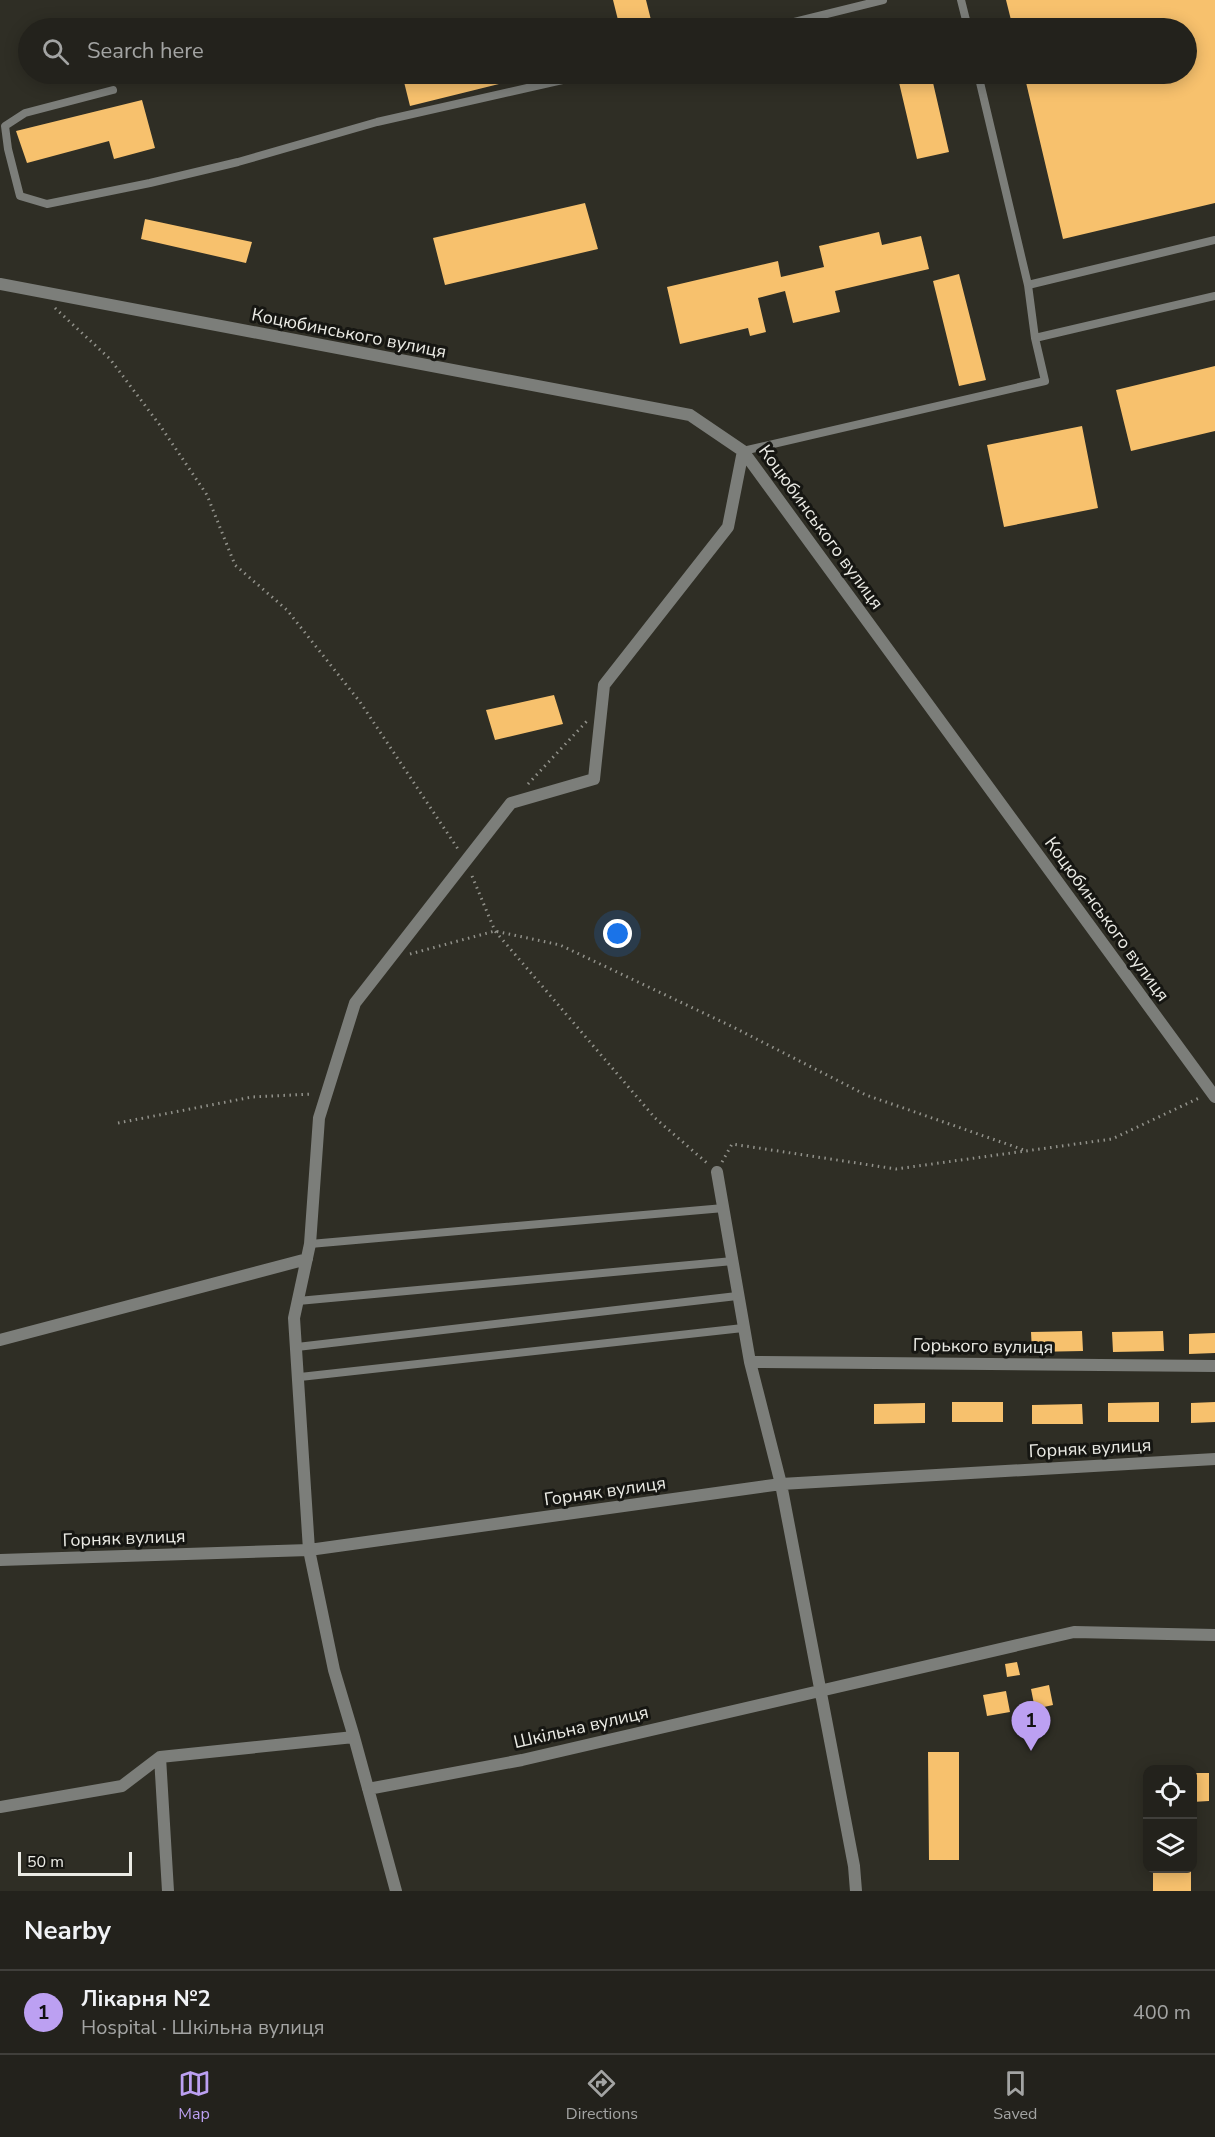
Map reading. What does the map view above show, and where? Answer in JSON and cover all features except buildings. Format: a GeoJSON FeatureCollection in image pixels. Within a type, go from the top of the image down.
{"type":"FeatureCollection","features":[{"type":"Feature","properties":{"kind":"street","name":"Коцюбинського вулиця"},"geometry":{"type":"LineString","coordinates":[[0,284],[690,414],[744,451],[1213,1095]]}},
{"type":"Feature","properties":{"kind":"street"},"geometry":{"type":"LineString","coordinates":[[396,1891],[334,1670],[309,1550],[300,1377],[294,1318],[310,1244],[319,1118],[355,1003],[511,802],[594,779],[604,685],[728,526],[744,451]]}},
{"type":"Feature","properties":{"kind":"street"},"geometry":{"type":"LineString","coordinates":[[717,1172],[743,1328],[781,1484],[854,1866],[856,1891]]}},
{"type":"Feature","properties":{"kind":"street"},"geometry":{"type":"LineString","coordinates":[[0,1340],[307,1259]]}},
{"type":"Feature","properties":{"kind":"street","name":"Горького вулиця"},"geometry":{"type":"LineString","coordinates":[[750,1362],[1215,1366]]}},
{"type":"Feature","properties":{"kind":"street","name":"Горняк вулиця"},"geometry":{"type":"LineString","coordinates":[[0,1560],[309,1550],[781,1484],[1215,1459]]}},
{"type":"Feature","properties":{"kind":"street","name":"Шкільна вулиця"},"geometry":{"type":"LineString","coordinates":[[368,1789],[522,1760],[1074,1632],[1215,1635]]}},
{"type":"Feature","properties":{"kind":"street"},"geometry":{"type":"LineString","coordinates":[[0,1807],[122,1786],[160,1757],[354,1737]]}},
{"type":"Feature","properties":{"kind":"street"},"geometry":{"type":"LineString","coordinates":[[160,1757],[168,1891]]}},
{"type":"Feature","properties":{"kind":"lane"},"geometry":{"type":"LineString","coordinates":[[810,18],[883,0]]}},
{"type":"Feature","properties":{"kind":"lane"},"geometry":{"type":"LineString","coordinates":[[961,0],[966,18]]}},
{"type":"Feature","properties":{"kind":"lane"},"geometry":{"type":"LineString","coordinates":[[113,90],[25,113],[5,126],[8,149],[20,196],[47,204],[150,183],[238,162],[377,122],[545,84]]}},
{"type":"Feature","properties":{"kind":"lane"},"geometry":{"type":"LineString","coordinates":[[744,451],[1045,381],[1035,338],[1028,285],[980,84]]}},
{"type":"Feature","properties":{"kind":"lane"},"geometry":{"type":"LineString","coordinates":[[1028,285],[1215,240]]}},
{"type":"Feature","properties":{"kind":"lane"},"geometry":{"type":"LineString","coordinates":[[1035,338],[1215,296]]}},
{"type":"Feature","properties":{"kind":"lane"},"geometry":{"type":"LineString","coordinates":[[310,1244],[724,1208]]}},
{"type":"Feature","properties":{"kind":"lane"},"geometry":{"type":"LineString","coordinates":[[298,1301],[733,1261]]}},
{"type":"Feature","properties":{"kind":"lane"},"geometry":{"type":"LineString","coordinates":[[297,1347],[737,1296]]}},
{"type":"Feature","properties":{"kind":"lane"},"geometry":{"type":"LineString","coordinates":[[300,1377],[743,1328]]}},
{"type":"Feature","properties":{"kind":"path"},"geometry":{"type":"LineString","coordinates":[[37,291],[110,359],[159,424],[207,495],[235,564],[287,610],[360,702],[466,861],[495,931],[655,1118],[717,1172],[732,1144],[896,1169],[1112,1139],[1213,1095]]}},
{"type":"Feature","properties":{"kind":"path"},"geometry":{"type":"LineString","coordinates":[[511,802],[602,704]]}},
{"type":"Feature","properties":{"kind":"path"},"geometry":{"type":"LineString","coordinates":[[388,960],[495,931],[560,945],[733,1027],[866,1095],[1026,1151]]}},
{"type":"Feature","properties":{"kind":"path"},"geometry":{"type":"LineString","coordinates":[[118,1123],[252,1097],[290,1094],[326,1095]]}},
{"type":"Feature","properties":{"kind":"place","name":"Лікарня №2"},"geometry":{"type":"Point","coordinates":[1031,1751]}}]}
